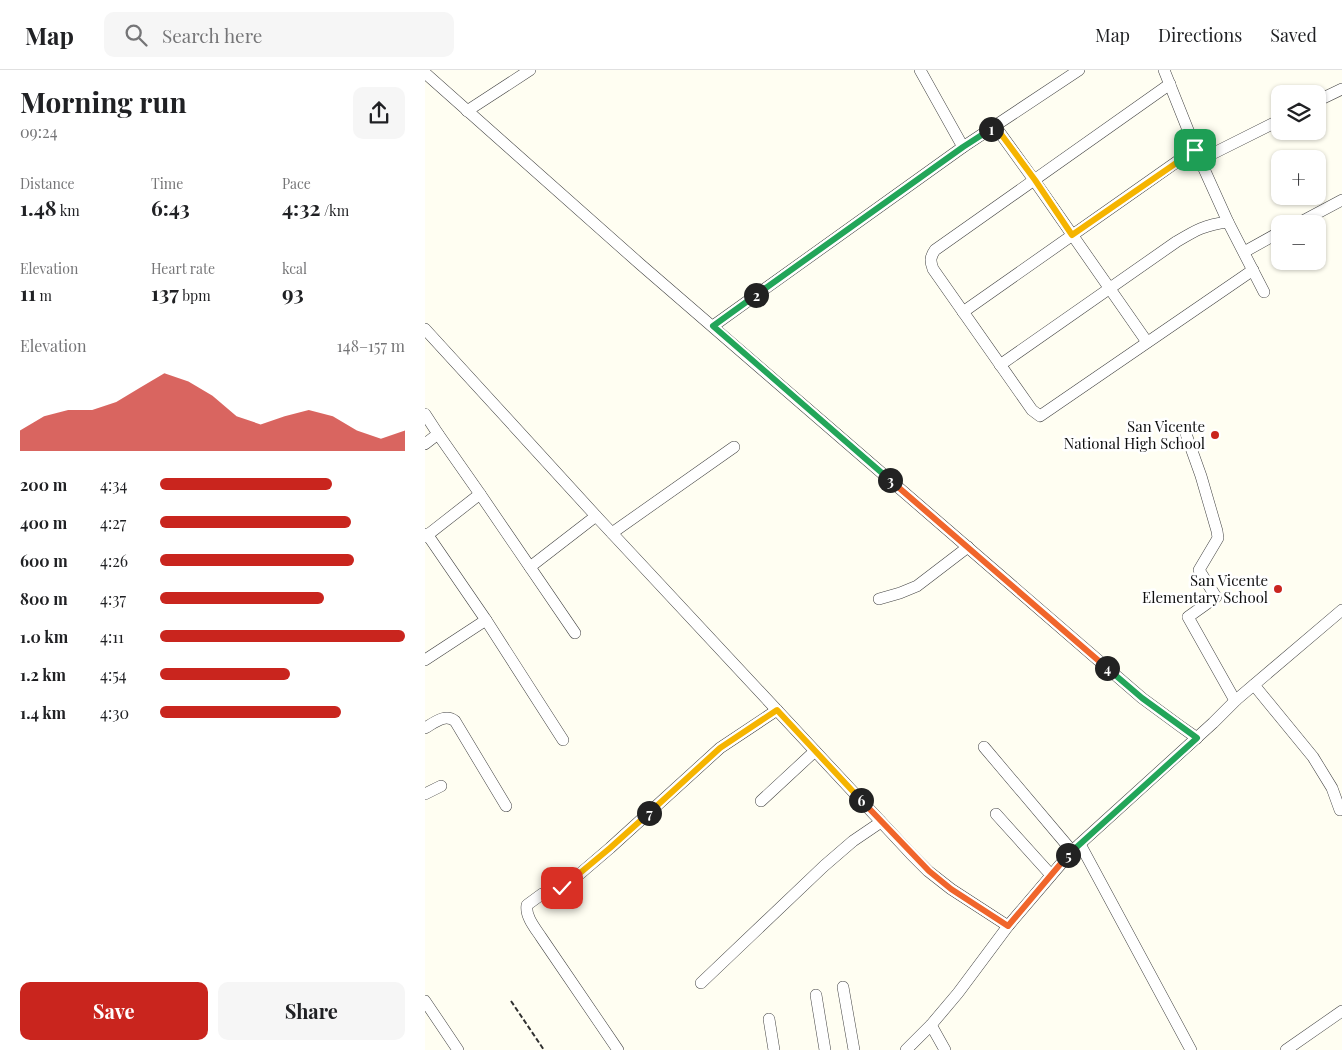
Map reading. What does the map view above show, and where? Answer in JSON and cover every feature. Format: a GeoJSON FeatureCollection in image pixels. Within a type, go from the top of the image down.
{"type":"FeatureCollection","features":[{"type":"Feature","properties":{"kind":"street"},"geometry":{"type":"LineString","coordinates":[[467,111],[530,70]]}},
{"type":"Feature","properties":{"kind":"street"},"geometry":{"type":"LineString","coordinates":[[921,70],[963,147]]}},
{"type":"Feature","properties":{"kind":"street"},"geometry":{"type":"LineString","coordinates":[[713,326],[963,147],[1079,70]]}},
{"type":"Feature","properties":{"kind":"street"},"geometry":{"type":"LineString","coordinates":[[1164,70],[1197,155],[1228,222],[1264,292]]}},
{"type":"Feature","properties":{"kind":"street"},"geometry":{"type":"LineString","coordinates":[[425,71],[467,111],[1142,698],[1197,738]]}},
{"type":"Feature","properties":{"kind":"street"},"geometry":{"type":"LineString","coordinates":[[1170,84],[935,250],[930,261],[933,269],[1032,410],[1040,416],[1253,270]]}},
{"type":"Feature","properties":{"kind":"street"},"geometry":{"type":"LineString","coordinates":[[1326,97],[1342,89]]}},
{"type":"Feature","properties":{"kind":"street"},"geometry":{"type":"LineString","coordinates":[[963,312],[1072,235],[1197,155],[1271,124]]}},
{"type":"Feature","properties":{"kind":"street"},"geometry":{"type":"LineString","coordinates":[[995,126],[1035,180],[1147,342]]}},
{"type":"Feature","properties":{"kind":"street"},"geometry":{"type":"LineString","coordinates":[[1314,215],[1342,200]]}},
{"type":"Feature","properties":{"kind":"street"},"geometry":{"type":"LineString","coordinates":[[1000,365],[1176,242],[1199,228],[1228,222]]}},
{"type":"Feature","properties":{"kind":"street"},"geometry":{"type":"LineString","coordinates":[[1244,252],[1271,237]]}},
{"type":"Feature","properties":{"kind":"street"},"geometry":{"type":"LineString","coordinates":[[425,329],[881,822],[923,865],[951,889],[1008,926]]}},
{"type":"Feature","properties":{"kind":"street"},"geometry":{"type":"LineString","coordinates":[[425,414],[575,633]]}},
{"type":"Feature","properties":{"kind":"street"},"geometry":{"type":"LineString","coordinates":[[425,444],[438,434]]}},
{"type":"Feature","properties":{"kind":"street"},"geometry":{"type":"LineString","coordinates":[[1186,434],[1201,476],[1218,538],[1199,570],[1216,597],[1188,617],[1236,700]]}},
{"type":"Feature","properties":{"kind":"street"},"geometry":{"type":"LineString","coordinates":[[612,533],[734,447]]}},
{"type":"Feature","properties":{"kind":"street"},"geometry":{"type":"LineString","coordinates":[[480,494],[426,536],[487,620],[563,740]]}},
{"type":"Feature","properties":{"kind":"street"},"geometry":{"type":"LineString","coordinates":[[531,567],[596,516]]}},
{"type":"Feature","properties":{"kind":"street"},"geometry":{"type":"LineString","coordinates":[[879,599],[917,586],[968,547]]}},
{"type":"Feature","properties":{"kind":"street"},"geometry":{"type":"LineString","coordinates":[[906,1050],[931,1025],[958,993],[1008,926],[1076,848],[1236,700],[1342,610]]}},
{"type":"Feature","properties":{"kind":"street"},"geometry":{"type":"LineString","coordinates":[[427,656],[487,620]]}},
{"type":"Feature","properties":{"kind":"street"},"geometry":{"type":"LineString","coordinates":[[1254,685],[1313,757],[1332,788],[1340,810]]}},
{"type":"Feature","properties":{"kind":"street"},"geometry":{"type":"LineString","coordinates":[[618,1050],[541,937],[526,911],[527,905],[542,894],[562,888],[568,884],[720,748],[777,710]]}},
{"type":"Feature","properties":{"kind":"street"},"geometry":{"type":"LineString","coordinates":[[425,728],[447,717],[452,718],[506,806]]}},
{"type":"Feature","properties":{"kind":"street"},"geometry":{"type":"LineString","coordinates":[[984,747],[1076,848],[1191,1050]]}},
{"type":"Feature","properties":{"kind":"street"},"geometry":{"type":"LineString","coordinates":[[761,801],[815,751]]}},
{"type":"Feature","properties":{"kind":"street"},"geometry":{"type":"LineString","coordinates":[[425,794],[441,786]]}},
{"type":"Feature","properties":{"kind":"street"},"geometry":{"type":"LineString","coordinates":[[996,814],[1051,875]]}},
{"type":"Feature","properties":{"kind":"street"},"geometry":{"type":"LineString","coordinates":[[701,983],[824,866],[853,841],[881,822]]}},
{"type":"Feature","properties":{"kind":"street"},"geometry":{"type":"LineString","coordinates":[[843,988],[854,1050]]}},
{"type":"Feature","properties":{"kind":"street"},"geometry":{"type":"LineString","coordinates":[[816,995],[825,1050]]}},
{"type":"Feature","properties":{"kind":"street"},"geometry":{"type":"LineString","coordinates":[[425,1001],[458,1050]]}},
{"type":"Feature","properties":{"kind":"street"},"geometry":{"type":"LineString","coordinates":[[1286,1050],[1342,1011]]}},
{"type":"Feature","properties":{"kind":"street"},"geometry":{"type":"LineString","coordinates":[[769,1018],[774,1050]]}},
{"type":"Feature","properties":{"kind":"street"},"geometry":{"type":"LineString","coordinates":[[931,1025],[945,1050]]}},
{"type":"Feature","properties":{"kind":"path"},"geometry":{"type":"LineString","coordinates":[[511,1002],[544,1050]]}},
{"type":"Feature","properties":{"kind":"place","name":"San Vicente National High School"},"geometry":{"type":"Point","coordinates":[1215,435]}},
{"type":"Feature","properties":{"kind":"place","name":"San Vicente Elementary School"},"geometry":{"type":"Point","coordinates":[1278,589]}},
{"type":"Feature","properties":{"kind":"route"},"geometry":{"type":"LineString","coordinates":[[562,888],[610,848],[720,748],[777,710],[929,871],[951,889],[1008,926],[1072,851],[1197,738],[1142,698],[713,326],[995,126],[1035,180],[1072,235],[1195,150]]}}]}
